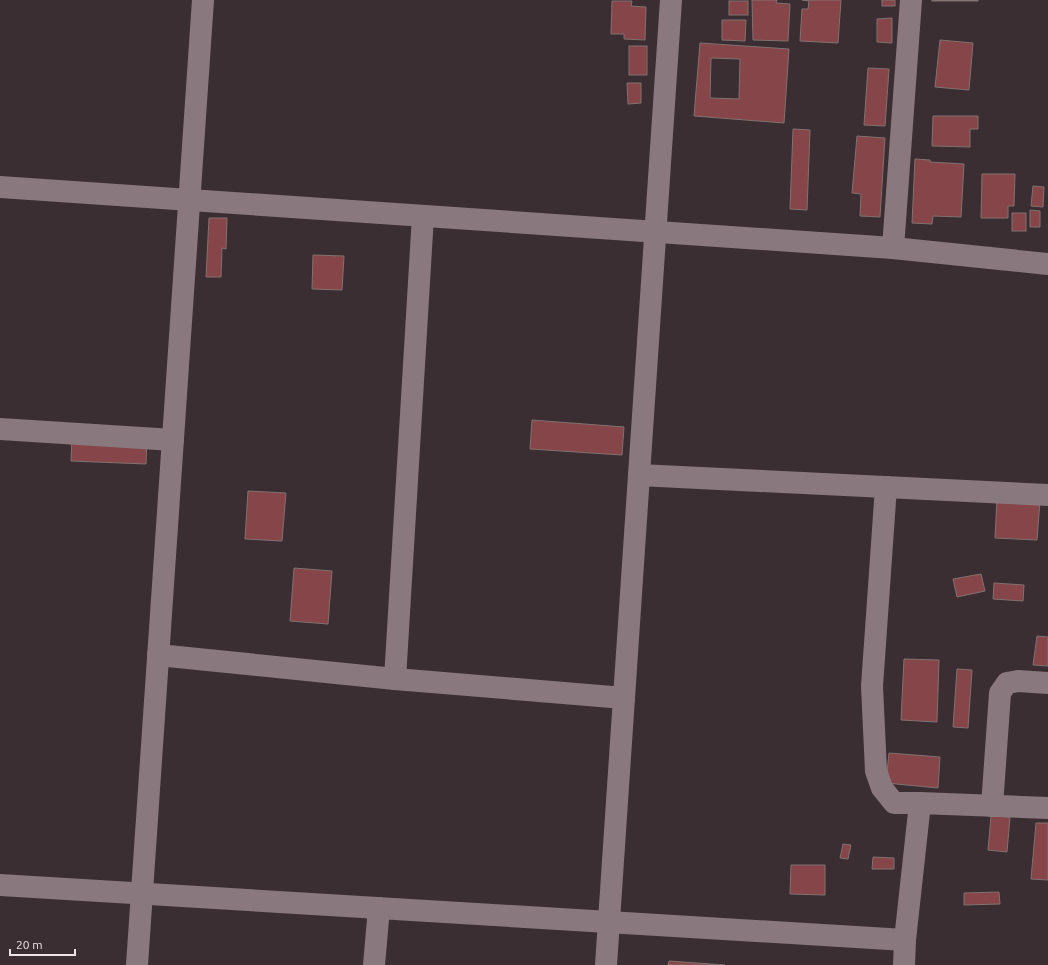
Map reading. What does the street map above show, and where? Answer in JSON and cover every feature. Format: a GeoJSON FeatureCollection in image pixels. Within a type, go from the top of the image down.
{"type":"FeatureCollection","features":[{"type":"Feature","properties":{"kind":"street"},"geometry":{"type":"LineString","coordinates":[[136,965],[203,0]]}},
{"type":"Feature","properties":{"kind":"street"},"geometry":{"type":"LineString","coordinates":[[606,965],[671,0]]}},
{"type":"Feature","properties":{"kind":"street"},"geometry":{"type":"LineString","coordinates":[[894,248],[911,0]]}},
{"type":"Feature","properties":{"kind":"street"},"geometry":{"type":"LineString","coordinates":[[0,187],[894,248],[1048,264]]}},
{"type":"Feature","properties":{"kind":"street"},"geometry":{"type":"LineString","coordinates":[[395,679],[423,216]]}},
{"type":"Feature","properties":{"kind":"street"},"geometry":{"type":"LineString","coordinates":[[0,429],[173,440]]}},
{"type":"Feature","properties":{"kind":"street"},"geometry":{"type":"LineString","coordinates":[[639,475],[1048,494]]}},
{"type":"Feature","properties":{"kind":"street"},"geometry":{"type":"LineString","coordinates":[[886,487],[872,686],[876,771],[882,788],[894,803],[1048,808]]}},
{"type":"Feature","properties":{"kind":"street"},"geometry":{"type":"LineString","coordinates":[[158,655],[395,679],[624,698]]}},
{"type":"Feature","properties":{"kind":"street"},"geometry":{"type":"LineString","coordinates":[[992,806],[1000,693],[1007,683],[1018,681],[1048,683]]}},
{"type":"Feature","properties":{"kind":"street"},"geometry":{"type":"LineString","coordinates":[[904,965],[905,940],[920,803]]}},
{"type":"Feature","properties":{"kind":"street"},"geometry":{"type":"LineString","coordinates":[[0,885],[905,940]]}},
{"type":"Feature","properties":{"kind":"street"},"geometry":{"type":"LineString","coordinates":[[374,965],[379,908]]}},
{"type":"Feature","properties":{"kind":"building"},"geometry":{"type":"Polygon","coordinates":[[[752,0],[777,0],[776,3],[790,4],[788,41],[753,40],[752,0]]]}},
{"type":"Feature","properties":{"kind":"building"},"geometry":{"type":"Polygon","coordinates":[[[802,0],[841,0],[838,43],[800,41],[802,9],[808,9],[809,1],[802,0]]]}},
{"type":"Feature","properties":{"kind":"building"},"geometry":{"type":"Polygon","coordinates":[[[882,0],[895,0],[895,6],[882,6],[882,0]]]}},
{"type":"Feature","properties":{"kind":"building"},"geometry":{"type":"Polygon","coordinates":[[[978,0],[978,1],[932,1],[978,0]]]}},
{"type":"Feature","properties":{"kind":"building"},"geometry":{"type":"Polygon","coordinates":[[[612,1],[632,1],[631,6],[646,7],[645,40],[624,39],[624,34],[611,34],[612,1]]]}},
{"type":"Feature","properties":{"kind":"building"},"geometry":{"type":"Polygon","coordinates":[[[729,1],[748,1],[748,15],[729,15],[729,1]]]}},
{"type":"Feature","properties":{"kind":"building"},"geometry":{"type":"Polygon","coordinates":[[[892,18],[892,43],[877,42],[877,19],[892,18]]]}},
{"type":"Feature","properties":{"kind":"building"},"geometry":{"type":"Polygon","coordinates":[[[722,20],[746,20],[745,41],[722,40],[722,20]]]}},
{"type":"Feature","properties":{"kind":"building"},"geometry":{"type":"Polygon","coordinates":[[[940,40],[973,43],[969,90],[935,87],[940,40]]]}},
{"type":"Feature","properties":{"kind":"building"},"geometry":{"type":"Polygon","coordinates":[[[700,43],[789,49],[784,123],[694,116],[700,43]],[[711,58],[710,98],[739,99],[740,59],[711,58]]]}},
{"type":"Feature","properties":{"kind":"building"},"geometry":{"type":"Polygon","coordinates":[[[629,46],[647,46],[647,75],[629,75],[629,46]]]}},
{"type":"Feature","properties":{"kind":"building"},"geometry":{"type":"Polygon","coordinates":[[[868,68],[889,69],[885,126],[864,125],[868,68]]]}},
{"type":"Feature","properties":{"kind":"building"},"geometry":{"type":"Polygon","coordinates":[[[627,83],[641,83],[641,103],[628,104],[627,83]]]}},
{"type":"Feature","properties":{"kind":"building"},"geometry":{"type":"Polygon","coordinates":[[[933,116],[978,116],[978,129],[970,129],[970,147],[932,146],[933,116]]]}},
{"type":"Feature","properties":{"kind":"building"},"geometry":{"type":"Polygon","coordinates":[[[793,129],[810,130],[807,210],[790,209],[793,129]]]}},
{"type":"Feature","properties":{"kind":"building"},"geometry":{"type":"Polygon","coordinates":[[[857,136],[885,138],[880,217],[860,216],[861,194],[852,193],[857,136]]]}},
{"type":"Feature","properties":{"kind":"building"},"geometry":{"type":"Polygon","coordinates":[[[915,159],[930,160],[930,162],[964,164],[961,217],[933,216],[932,224],[912,223],[915,159]]]}},
{"type":"Feature","properties":{"kind":"building"},"geometry":{"type":"Polygon","coordinates":[[[982,174],[1015,174],[1014,206],[1008,206],[1008,218],[981,218],[982,174]]]}},
{"type":"Feature","properties":{"kind":"building"},"geometry":{"type":"Polygon","coordinates":[[[1033,186],[1044,187],[1043,207],[1031,206],[1033,186]]]}},
{"type":"Feature","properties":{"kind":"building"},"geometry":{"type":"Polygon","coordinates":[[[1030,210],[1040,211],[1040,227],[1030,227],[1030,210]]]}},
{"type":"Feature","properties":{"kind":"building"},"geometry":{"type":"Polygon","coordinates":[[[1012,213],[1026,213],[1026,231],[1012,231],[1012,213]]]}},
{"type":"Feature","properties":{"kind":"building"},"geometry":{"type":"Polygon","coordinates":[[[209,218],[227,218],[226,249],[222,248],[221,277],[206,277],[209,218]]]}},
{"type":"Feature","properties":{"kind":"building"},"geometry":{"type":"Polygon","coordinates":[[[313,255],[344,256],[342,290],[312,289],[313,255]]]}},
{"type":"Feature","properties":{"kind":"building"},"geometry":{"type":"Polygon","coordinates":[[[532,420],[624,427],[622,455],[530,449],[532,420]]]}},
{"type":"Feature","properties":{"kind":"building"},"geometry":{"type":"Polygon","coordinates":[[[72,437],[147,439],[146,464],[71,461],[72,437]]]}},
{"type":"Feature","properties":{"kind":"building"},"geometry":{"type":"Polygon","coordinates":[[[248,491],[286,493],[282,541],[245,539],[248,491]]]}},
{"type":"Feature","properties":{"kind":"building"},"geometry":{"type":"Polygon","coordinates":[[[997,498],[1040,501],[1037,540],[995,538],[997,498]]]}},
{"type":"Feature","properties":{"kind":"building"},"geometry":{"type":"Polygon","coordinates":[[[294,568],[332,571],[328,624],[290,621],[294,568]]]}},
{"type":"Feature","properties":{"kind":"building"},"geometry":{"type":"Polygon","coordinates":[[[981,574],[985,591],[957,597],[953,579],[981,574]]]}},
{"type":"Feature","properties":{"kind":"building"},"geometry":{"type":"Polygon","coordinates":[[[994,583],[1024,585],[1023,601],[993,599],[994,583]]]}},
{"type":"Feature","properties":{"kind":"building"},"geometry":{"type":"Polygon","coordinates":[[[1037,636],[1048,637],[1048,666],[1033,665],[1037,636]]]}},
{"type":"Feature","properties":{"kind":"building"},"geometry":{"type":"Polygon","coordinates":[[[904,659],[939,660],[937,722],[901,720],[904,659]]]}},
{"type":"Feature","properties":{"kind":"building"},"geometry":{"type":"Polygon","coordinates":[[[957,669],[972,670],[968,728],[953,727],[957,669]]]}},
{"type":"Feature","properties":{"kind":"building"},"geometry":{"type":"Polygon","coordinates":[[[889,753],[940,757],[938,788],[886,783],[889,753]]]}},
{"type":"Feature","properties":{"kind":"building"},"geometry":{"type":"Polygon","coordinates":[[[991,816],[1010,817],[1007,852],[988,850],[991,816]]]}},
{"type":"Feature","properties":{"kind":"building"},"geometry":{"type":"Polygon","coordinates":[[[1036,823],[1048,823],[1048,880],[1031,879],[1036,823]]]}},
{"type":"Feature","properties":{"kind":"building"},"geometry":{"type":"Polygon","coordinates":[[[843,844],[851,845],[848,859],[840,858],[843,844]]]}},
{"type":"Feature","properties":{"kind":"building"},"geometry":{"type":"Polygon","coordinates":[[[873,857],[894,858],[894,869],[872,869],[873,857]]]}},
{"type":"Feature","properties":{"kind":"building"},"geometry":{"type":"Polygon","coordinates":[[[791,865],[825,865],[825,895],[790,894],[791,865]]]}},
{"type":"Feature","properties":{"kind":"building"},"geometry":{"type":"Polygon","coordinates":[[[999,892],[1000,904],[964,905],[964,893],[999,892]]]}},
{"type":"Feature","properties":{"kind":"building"},"geometry":{"type":"Polygon","coordinates":[[[669,961],[725,965],[668,965],[669,961]]]}}]}
